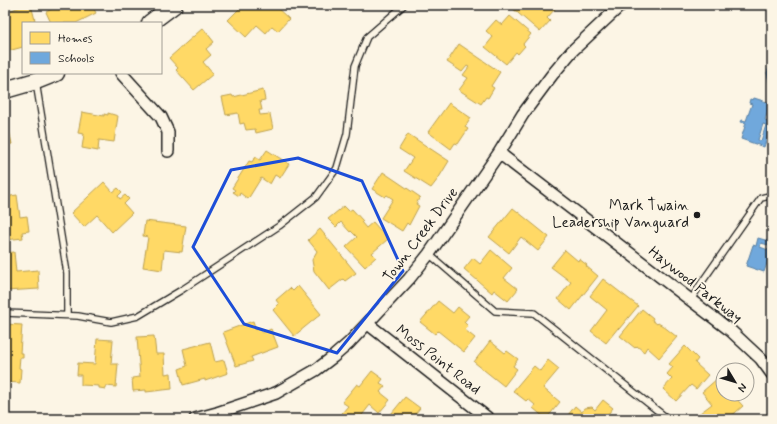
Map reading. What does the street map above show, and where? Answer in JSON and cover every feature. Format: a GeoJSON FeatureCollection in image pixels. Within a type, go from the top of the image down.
{"type":"FeatureCollection","features":[{"type":"Feature","properties":{"kind":"street"},"geometry":{"type":"LineString","coordinates":[[151,22],[174,5]]}},
{"type":"Feature","properties":{"kind":"street","name":"Town Creek Drive"},"geometry":{"type":"LineString","coordinates":[[195,419],[217,414],[276,393],[316,370],[350,343],[409,279],[429,254],[499,152],[523,114],[567,57],[621,5]]}},
{"type":"Feature","properties":{"kind":"street"},"geometry":{"type":"LineString","coordinates":[[5,90],[54,74]]}},
{"type":"Feature","properties":{"kind":"street"},"geometry":{"type":"LineString","coordinates":[[122,74],[161,117],[168,132],[168,151]]}},
{"type":"Feature","properties":{"kind":"street","name":"Haywood Parkway"},"geometry":{"type":"LineString","coordinates":[[499,152],[731,331],[761,359],[772,374]]}},
{"type":"Feature","properties":{"kind":"street","name":"Moss Point Road"},"geometry":{"type":"LineString","coordinates":[[368,324],[489,419]]}},
{"type":"Feature","properties":{"kind":"lane"},"geometry":{"type":"LineString","coordinates":[[5,313],[67,315],[111,322],[138,316],[183,289],[279,226],[316,197],[337,168],[347,134],[355,66],[367,37],[404,5]]}},
{"type":"Feature","properties":{"kind":"lane"},"geometry":{"type":"LineString","coordinates":[[36,81],[67,273],[67,315]]}},
{"type":"Feature","properties":{"kind":"lane"},"geometry":{"type":"LineString","coordinates":[[691,300],[761,198],[769,196],[772,198]]}},
{"type":"Feature","properties":{"kind":"lane"},"geometry":{"type":"LineString","coordinates":[[429,254],[495,311],[534,313],[668,419]]}},
{"type":"Feature","properties":{"kind":"highlighted area"},"geometry":{"type":"Polygon","coordinates":[[[298,158],[362,181],[403,271],[337,353],[244,324],[193,247],[231,170],[298,158]]]}},
{"type":"Feature","properties":{"kind":"building: Homes"},"geometry":{"type":"Polygon","coordinates":[[[20,5],[31,5],[35,20],[22,22],[22,47],[5,51],[6,12],[20,7],[20,5]]]}},
{"type":"Feature","properties":{"kind":"building: Homes"},"geometry":{"type":"Polygon","coordinates":[[[59,5],[92,5],[96,13],[78,22],[51,22],[46,12],[59,5]]]}},
{"type":"Feature","properties":{"kind":"building: Homes"},"geometry":{"type":"Polygon","coordinates":[[[239,5],[274,5],[289,19],[278,31],[272,26],[266,33],[257,25],[246,37],[228,20],[241,7],[239,5]]]}},
{"type":"Feature","properties":{"kind":"building: Homes"},"geometry":{"type":"Polygon","coordinates":[[[513,5],[551,5],[555,9],[547,18],[550,21],[540,32],[511,7],[513,5]]]}},
{"type":"Feature","properties":{"kind":"building: Homes"},"geometry":{"type":"Polygon","coordinates":[[[510,16],[531,34],[523,44],[525,46],[518,54],[516,52],[506,64],[485,47],[493,37],[486,31],[496,20],[502,25],[510,16]]]}},
{"type":"Feature","properties":{"kind":"building: Homes"},"geometry":{"type":"Polygon","coordinates":[[[203,28],[214,42],[206,49],[211,55],[203,62],[213,74],[194,90],[176,70],[178,68],[169,58],[203,28]]]}},
{"type":"Feature","properties":{"kind":"building: Homes"},"geometry":{"type":"Polygon","coordinates":[[[459,44],[500,72],[491,86],[494,88],[488,98],[486,97],[481,104],[459,90],[468,78],[463,75],[469,67],[467,66],[462,72],[447,62],[459,44]]]}},
{"type":"Feature","properties":{"kind":"building: Homes"},"geometry":{"type":"Polygon","coordinates":[[[263,90],[265,100],[260,101],[262,110],[259,110],[260,115],[270,114],[273,129],[256,133],[255,129],[246,130],[244,123],[240,124],[238,113],[226,115],[222,97],[232,95],[233,97],[263,90]]]}},
{"type":"Feature","properties":{"kind":"building: Homes"},"geometry":{"type":"Polygon","coordinates":[[[449,103],[471,118],[465,127],[468,129],[458,144],[455,143],[451,149],[428,132],[449,103]]]}},
{"type":"Feature","properties":{"kind":"building: Homes"},"geometry":{"type":"Polygon","coordinates":[[[82,112],[104,116],[104,114],[108,115],[108,113],[118,116],[114,142],[99,140],[98,151],[82,148],[84,134],[78,133],[82,112]]]}},
{"type":"Feature","properties":{"kind":"building: Homes"},"geometry":{"type":"Polygon","coordinates":[[[8,126],[12,144],[5,145],[5,127],[8,126]]]}},
{"type":"Feature","properties":{"kind":"building: Homes"},"geometry":{"type":"Polygon","coordinates":[[[408,134],[449,161],[431,188],[404,171],[413,158],[399,149],[408,134]]]}},
{"type":"Feature","properties":{"kind":"building: Homes"},"geometry":{"type":"Polygon","coordinates":[[[267,150],[289,164],[280,178],[275,175],[270,184],[261,178],[248,199],[240,193],[239,196],[233,192],[235,190],[232,188],[249,161],[252,162],[255,157],[260,160],[267,150]]]}},
{"type":"Feature","properties":{"kind":"building: Homes"},"geometry":{"type":"Polygon","coordinates":[[[383,172],[420,197],[416,204],[419,206],[409,225],[407,223],[402,231],[381,218],[393,199],[387,195],[385,197],[372,189],[383,172]]]}},
{"type":"Feature","properties":{"kind":"building: Homes"},"geometry":{"type":"Polygon","coordinates":[[[104,182],[113,192],[118,188],[122,192],[118,196],[120,199],[125,195],[129,199],[124,204],[132,213],[112,232],[97,215],[84,227],[71,213],[104,182]]]}},
{"type":"Feature","properties":{"kind":"building: Homes"},"geometry":{"type":"Polygon","coordinates":[[[17,195],[20,217],[27,216],[29,231],[22,232],[23,238],[5,240],[5,197],[17,195]]]}},
{"type":"Feature","properties":{"kind":"building: Homes"},"geometry":{"type":"Polygon","coordinates":[[[344,206],[349,211],[352,209],[363,221],[361,222],[366,228],[373,222],[388,239],[372,253],[376,257],[365,267],[346,247],[357,237],[341,222],[336,227],[328,219],[344,206]]]}},
{"type":"Feature","properties":{"kind":"building: Homes"},"geometry":{"type":"Polygon","coordinates":[[[513,208],[549,237],[538,251],[521,237],[509,253],[489,237],[513,208]]]}},
{"type":"Feature","properties":{"kind":"building: Homes"},"geometry":{"type":"Polygon","coordinates":[[[145,221],[186,226],[182,252],[164,250],[162,270],[143,267],[148,237],[143,236],[145,221]]]}},
{"type":"Feature","properties":{"kind":"building: Homes"},"geometry":{"type":"Polygon","coordinates":[[[320,229],[356,273],[345,281],[343,279],[329,290],[314,271],[312,260],[317,251],[308,240],[320,229]]]}},
{"type":"Feature","properties":{"kind":"building: Homes"},"geometry":{"type":"Polygon","coordinates":[[[491,250],[512,268],[504,278],[518,289],[508,301],[494,290],[492,293],[464,269],[473,258],[480,264],[491,250]]]}},
{"type":"Feature","properties":{"kind":"building: Homes"},"geometry":{"type":"Polygon","coordinates":[[[565,250],[578,261],[579,259],[587,265],[586,266],[598,276],[571,310],[558,299],[571,282],[551,267],[565,250]]]}},
{"type":"Feature","properties":{"kind":"building: Homes"},"geometry":{"type":"Polygon","coordinates":[[[14,252],[16,272],[38,270],[39,289],[5,291],[5,253],[14,252]]]}},
{"type":"Feature","properties":{"kind":"building: Homes"},"geometry":{"type":"Polygon","coordinates":[[[603,279],[638,306],[606,343],[591,331],[607,310],[590,296],[603,279]]]}},
{"type":"Feature","properties":{"kind":"building: Homes"},"geometry":{"type":"Polygon","coordinates":[[[298,286],[321,314],[294,336],[273,310],[279,304],[276,300],[290,288],[293,291],[298,286]]]}},
{"type":"Feature","properties":{"kind":"building: Homes"},"geometry":{"type":"Polygon","coordinates":[[[438,301],[453,313],[458,307],[469,316],[464,322],[468,326],[465,330],[475,338],[464,352],[438,331],[435,334],[420,322],[438,301]]]}},
{"type":"Feature","properties":{"kind":"building: Homes"},"geometry":{"type":"Polygon","coordinates":[[[642,309],[653,318],[652,320],[657,324],[658,323],[663,326],[677,337],[659,358],[647,347],[644,352],[637,346],[635,348],[620,336],[642,309]]]}},
{"type":"Feature","properties":{"kind":"building: Homes"},"geometry":{"type":"Polygon","coordinates":[[[253,321],[256,330],[260,328],[262,333],[271,329],[278,347],[251,357],[253,361],[236,366],[223,332],[253,321]]]}},
{"type":"Feature","properties":{"kind":"building: Homes"},"geometry":{"type":"Polygon","coordinates":[[[5,324],[22,325],[20,353],[23,353],[23,357],[20,357],[20,383],[5,382],[5,324]]]}},
{"type":"Feature","properties":{"kind":"building: Homes"},"geometry":{"type":"Polygon","coordinates":[[[154,336],[156,354],[164,354],[165,374],[171,373],[172,389],[146,392],[146,390],[133,391],[132,378],[140,377],[137,337],[154,336]]]}},
{"type":"Feature","properties":{"kind":"building: Homes"},"geometry":{"type":"Polygon","coordinates":[[[97,339],[113,340],[111,364],[118,364],[116,387],[106,386],[106,389],[99,388],[99,386],[81,385],[81,375],[77,375],[78,363],[95,364],[97,339]]]}},
{"type":"Feature","properties":{"kind":"building: Homes"},"geometry":{"type":"Polygon","coordinates":[[[490,341],[505,353],[507,351],[518,359],[513,366],[517,369],[504,386],[474,362],[490,341]]]}},
{"type":"Feature","properties":{"kind":"building: Homes"},"geometry":{"type":"Polygon","coordinates":[[[210,342],[215,362],[224,360],[228,373],[205,381],[205,379],[183,385],[179,369],[187,366],[183,349],[210,342]]]}},
{"type":"Feature","properties":{"kind":"building: Homes"},"geometry":{"type":"Polygon","coordinates":[[[685,346],[698,359],[695,363],[708,375],[696,389],[691,385],[676,401],[663,389],[672,379],[667,374],[673,367],[669,364],[685,346]]]}},
{"type":"Feature","properties":{"kind":"building: Homes"},"geometry":{"type":"Polygon","coordinates":[[[548,360],[559,369],[543,388],[560,402],[546,419],[533,408],[535,405],[528,399],[526,401],[513,391],[534,366],[540,371],[548,360]]]}},
{"type":"Feature","properties":{"kind":"building: Homes"},"geometry":{"type":"Polygon","coordinates":[[[372,371],[383,379],[380,383],[385,386],[380,392],[390,400],[379,413],[370,405],[359,419],[350,419],[342,413],[348,406],[342,402],[357,384],[360,386],[372,371]]]}},
{"type":"Feature","properties":{"kind":"building: Homes"},"geometry":{"type":"Polygon","coordinates":[[[715,381],[715,402],[739,402],[743,406],[728,419],[722,415],[717,419],[699,419],[696,416],[712,404],[702,392],[715,381]]]}},
{"type":"Feature","properties":{"kind":"building: Homes"},"geometry":{"type":"Polygon","coordinates":[[[405,397],[420,408],[411,419],[387,419],[405,397]]]}},
{"type":"Feature","properties":{"kind":"building: Homes"},"geometry":{"type":"Polygon","coordinates":[[[603,400],[613,408],[604,419],[565,419],[575,406],[582,412],[585,408],[592,407],[595,410],[603,400]]]}},
{"type":"Feature","properties":{"kind":"building: Schools"},"geometry":{"type":"Polygon","coordinates":[[[772,59],[772,94],[767,73],[772,59]]]}},
{"type":"Feature","properties":{"kind":"building: Schools"},"geometry":{"type":"Polygon","coordinates":[[[754,98],[770,103],[765,120],[768,121],[772,108],[772,125],[764,147],[741,139],[746,123],[741,122],[742,120],[746,121],[752,104],[749,103],[750,99],[753,100],[754,98]],[[763,124],[758,140],[761,141],[766,125],[763,124]]]}},
{"type":"Feature","properties":{"kind":"building: Schools"},"geometry":{"type":"Polygon","coordinates":[[[758,238],[772,242],[772,246],[761,243],[760,247],[771,251],[764,272],[746,266],[753,245],[756,246],[758,238]]]}},
{"type":"Feature","properties":{"kind":"building: Schools"},"geometry":{"type":"Polygon","coordinates":[[[772,262],[772,275],[768,274],[772,262]]]}},
{"type":"Feature","properties":{"kind":"place","name":"Mark Twain Leadership Vanguard"},"geometry":{"type":"Point","coordinates":[697,215]}}]}
